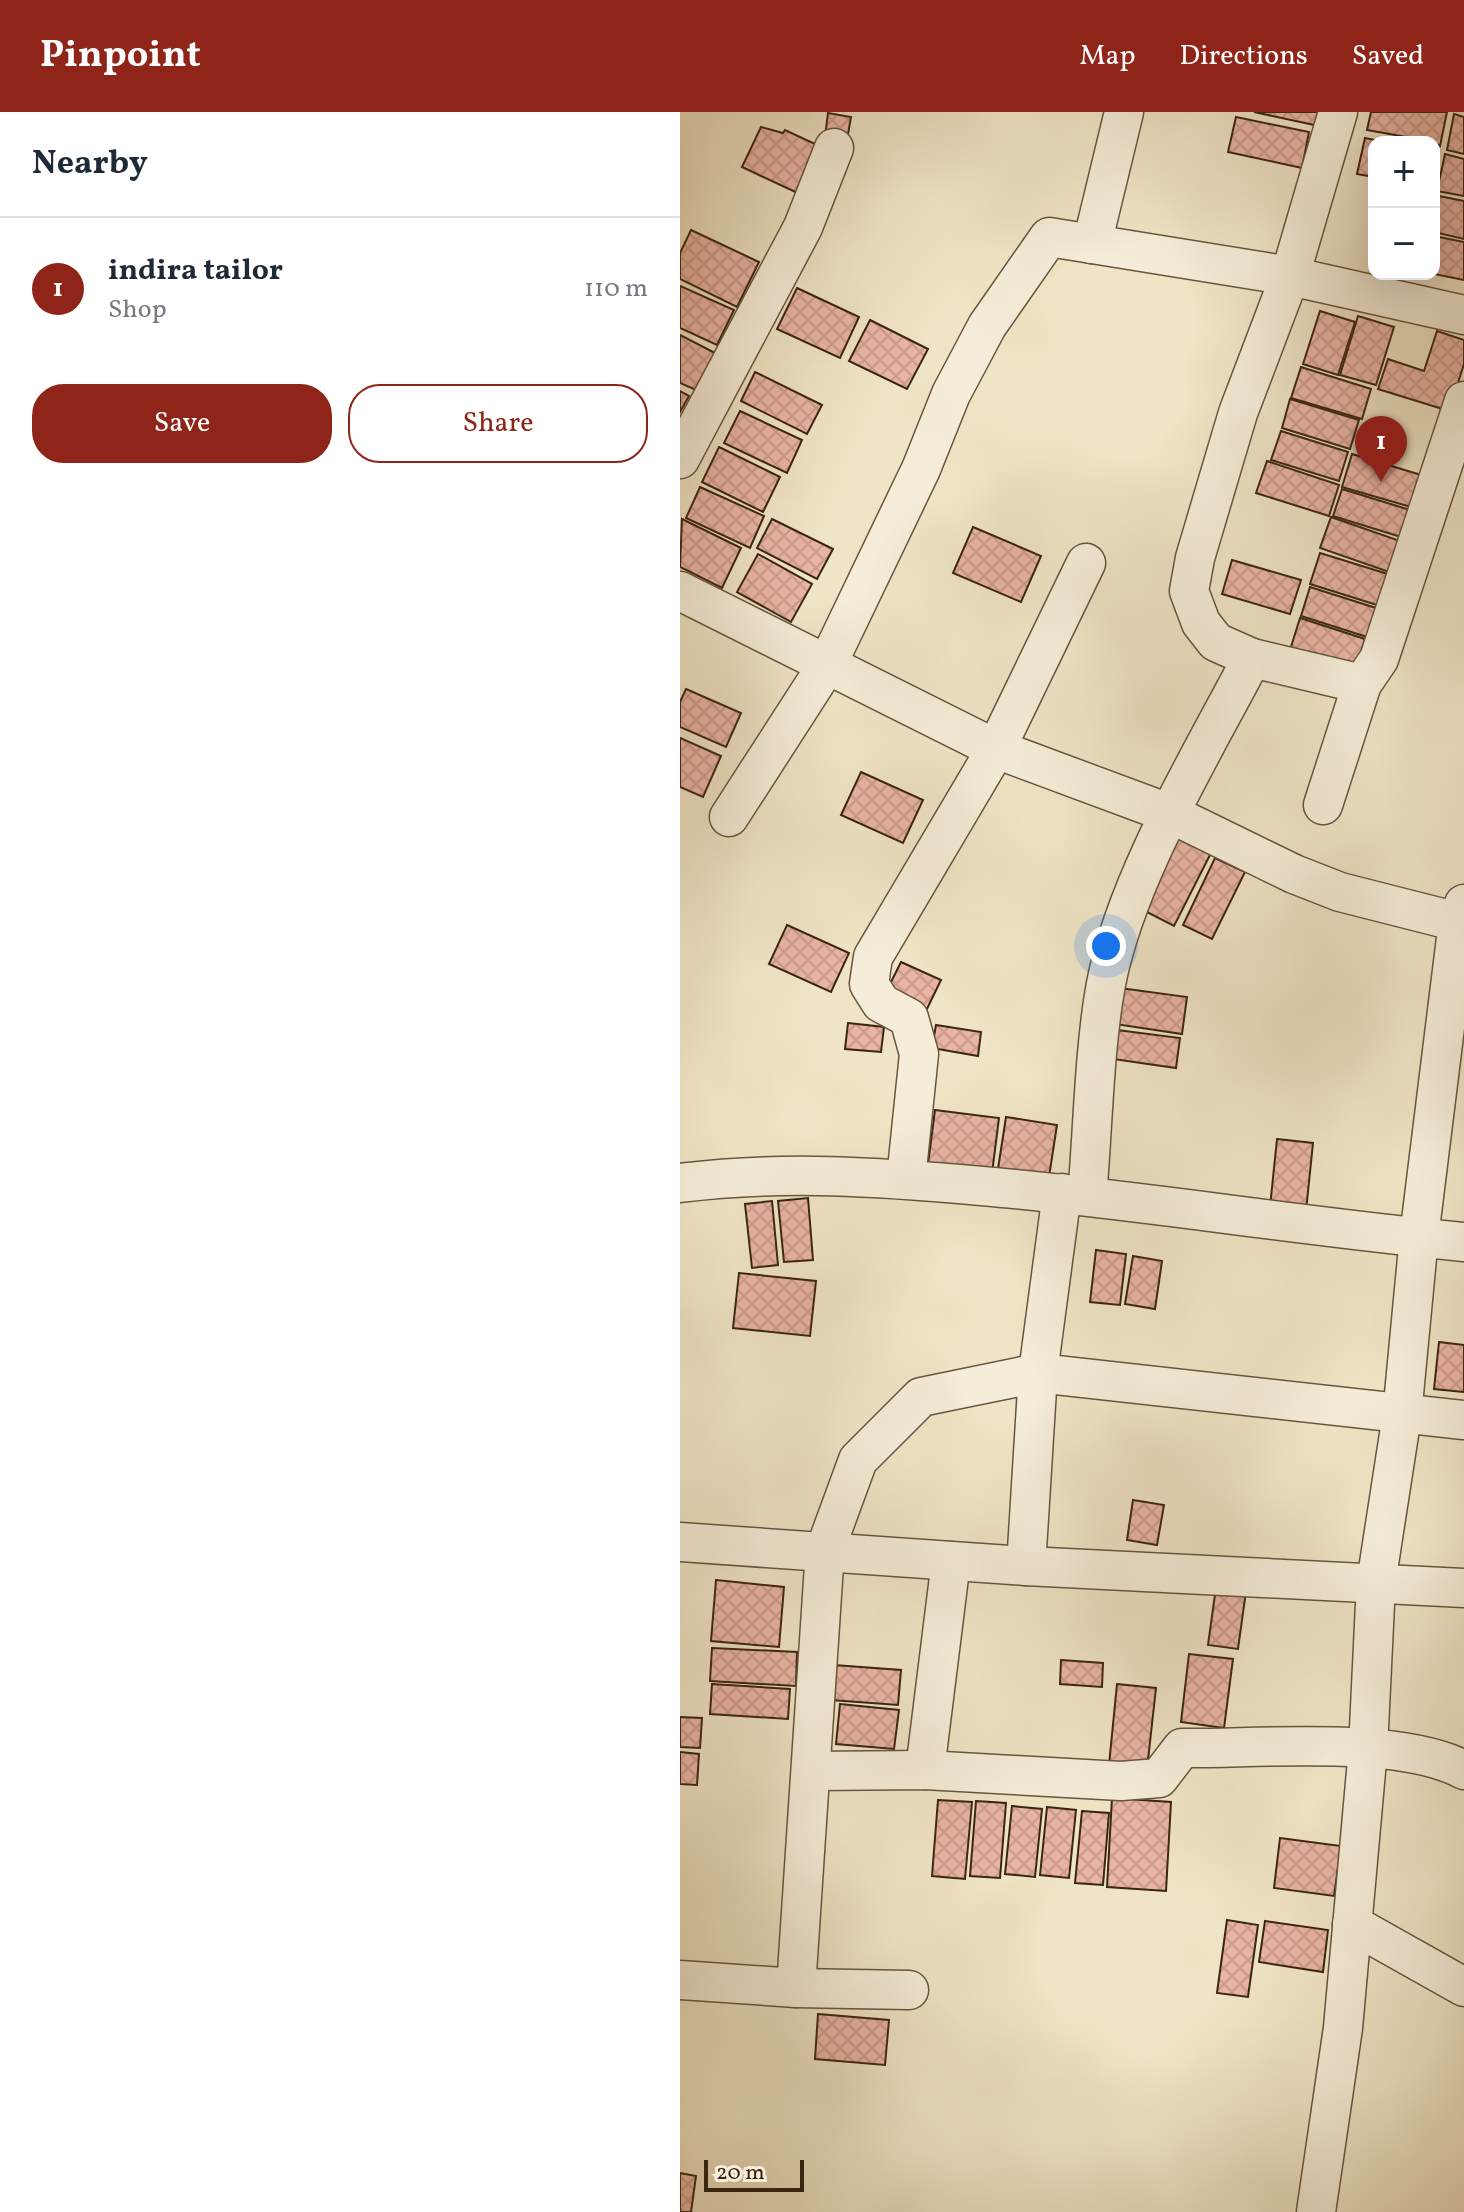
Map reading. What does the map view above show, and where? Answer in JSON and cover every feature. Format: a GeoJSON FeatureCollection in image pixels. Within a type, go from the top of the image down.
{"type":"FeatureCollection","features":[{"type":"Feature","properties":{"kind":"street"},"geometry":{"type":"LineString","coordinates":[[1092,244],[1124,112]]}},
{"type":"Feature","properties":{"kind":"street"},"geometry":{"type":"LineString","coordinates":[[1338,112],[1290,276],[1238,413],[1195,558],[1189,591],[1201,623],[1216,642],[1252,658],[1362,684]]}},
{"type":"Feature","properties":{"kind":"street"},"geometry":{"type":"LineString","coordinates":[[680,459],[803,227],[834,148]]}},
{"type":"Feature","properties":{"kind":"street"},"geometry":{"type":"LineString","coordinates":[[729,817],[827,665],[921,469],[951,394],[987,326],[1049,237],[1290,276],[1464,315]]}},
{"type":"Feature","properties":{"kind":"street"},"geometry":{"type":"LineString","coordinates":[[1323,805],[1362,684],[1379,659],[1464,401]]}},
{"type":"Feature","properties":{"kind":"street"},"geometry":{"type":"LineString","coordinates":[[906,1179],[919,1054],[909,1018],[881,1003],[869,984],[868,974],[888,928],[996,749],[1086,563]]}},
{"type":"Feature","properties":{"kind":"street"},"geometry":{"type":"LineString","coordinates":[[680,591],[996,749],[1171,814],[1294,874],[1340,892],[1461,913],[1419,1237],[1402,1415],[1376,1583],[1368,1749],[1343,2028],[1316,2212]]}},
{"type":"Feature","properties":{"kind":"street"},"geometry":{"type":"LineString","coordinates":[[1026,1566],[1038,1373],[1074,1194],[1106,984],[1124,919],[1171,814],[1252,658]]}},
{"type":"Feature","properties":{"kind":"street"},"geometry":{"type":"LineString","coordinates":[[680,1183],[804,1173],[856,1175],[1074,1194],[1464,1242]]}},
{"type":"Feature","properties":{"kind":"street"},"geometry":{"type":"LineString","coordinates":[[796,1988],[825,1550],[858,1460],[921,1397],[1038,1373],[1464,1420]]}},
{"type":"Feature","properties":{"kind":"street"},"geometry":{"type":"LineString","coordinates":[[680,1542],[1026,1566],[1464,1588]]}},
{"type":"Feature","properties":{"kind":"street"},"geometry":{"type":"LineString","coordinates":[[925,1770],[951,1561]]}},
{"type":"Feature","properties":{"kind":"street"},"geometry":{"type":"LineString","coordinates":[[812,1771],[925,1770],[1121,1781],[1159,1778],[1182,1748],[1368,1749],[1422,1756],[1464,1770]]}},
{"type":"Feature","properties":{"kind":"street"},"geometry":{"type":"LineString","coordinates":[[1352,1924],[1464,1987]]}},
{"type":"Feature","properties":{"kind":"street"},"geometry":{"type":"LineString","coordinates":[[680,1980],[796,1988],[909,1990]]}},
{"type":"Feature","properties":{"kind":"building"},"geometry":{"type":"Polygon","coordinates":[[[1254,112],[1322,112],[1319,126],[1254,112]]]}},
{"type":"Feature","properties":{"kind":"building"},"geometry":{"type":"Polygon","coordinates":[[[1371,112],[1447,112],[1440,146],[1440,136],[1400,136],[1367,130],[1371,112]]]}},
{"type":"Feature","properties":{"kind":"building"},"geometry":{"type":"Polygon","coordinates":[[[828,113],[851,117],[847,140],[825,137],[828,113]]]}},
{"type":"Feature","properties":{"kind":"building"},"geometry":{"type":"Polygon","coordinates":[[[1454,114],[1464,117],[1464,154],[1447,150],[1454,114]]]}},
{"type":"Feature","properties":{"kind":"building"},"geometry":{"type":"Polygon","coordinates":[[[1236,117],[1309,132],[1302,168],[1228,152],[1236,117]]]}},
{"type":"Feature","properties":{"kind":"building"},"geometry":{"type":"Polygon","coordinates":[[[761,127],[783,133],[785,130],[828,150],[806,197],[742,167],[761,127]]]}},
{"type":"Feature","properties":{"kind":"building"},"geometry":{"type":"Polygon","coordinates":[[[1365,138],[1368,139],[1368,176],[1357,174],[1365,138]]]}},
{"type":"Feature","properties":{"kind":"building"},"geometry":{"type":"Polygon","coordinates":[[[1445,154],[1464,159],[1464,196],[1440,192],[1445,154]]]}},
{"type":"Feature","properties":{"kind":"building"},"geometry":{"type":"Polygon","coordinates":[[[1440,196],[1464,201],[1464,239],[1440,233],[1440,196]]]}},
{"type":"Feature","properties":{"kind":"building"},"geometry":{"type":"Polygon","coordinates":[[[691,230],[759,262],[737,307],[680,279],[680,253],[691,230]]]}},
{"type":"Feature","properties":{"kind":"building"},"geometry":{"type":"Polygon","coordinates":[[[1440,237],[1464,242],[1464,280],[1440,275],[1440,237]]]}},
{"type":"Feature","properties":{"kind":"building"},"geometry":{"type":"Polygon","coordinates":[[[680,286],[734,310],[717,345],[680,328],[680,286]]]}},
{"type":"Feature","properties":{"kind":"building"},"geometry":{"type":"Polygon","coordinates":[[[797,288],[859,317],[840,358],[777,329],[797,288]]]}},
{"type":"Feature","properties":{"kind":"building"},"geometry":{"type":"Polygon","coordinates":[[[1320,311],[1355,322],[1338,375],[1303,364],[1320,311]]]}},
{"type":"Feature","properties":{"kind":"building"},"geometry":{"type":"Polygon","coordinates":[[[1358,316],[1394,327],[1376,385],[1340,375],[1358,316]]]}},
{"type":"Feature","properties":{"kind":"building"},"geometry":{"type":"Polygon","coordinates":[[[870,320],[928,349],[907,389],[849,361],[870,320]]]}},
{"type":"Feature","properties":{"kind":"building"},"geometry":{"type":"Polygon","coordinates":[[[1437,331],[1464,340],[1464,364],[1449,411],[1378,389],[1388,359],[1424,371],[1437,331]]]}},
{"type":"Feature","properties":{"kind":"building"},"geometry":{"type":"Polygon","coordinates":[[[680,335],[715,353],[696,390],[680,383],[680,335]]]}},
{"type":"Feature","properties":{"kind":"building"},"geometry":{"type":"Polygon","coordinates":[[[1301,367],[1371,389],[1362,419],[1291,398],[1301,367]]]}},
{"type":"Feature","properties":{"kind":"building"},"geometry":{"type":"Polygon","coordinates":[[[755,372],[822,405],[807,434],[741,401],[755,372]]]}},
{"type":"Feature","properties":{"kind":"building"},"geometry":{"type":"Polygon","coordinates":[[[680,391],[689,396],[680,412],[680,391]]]}},
{"type":"Feature","properties":{"kind":"building"},"geometry":{"type":"Polygon","coordinates":[[[1290,399],[1359,420],[1350,449],[1282,428],[1290,399]]]}},
{"type":"Feature","properties":{"kind":"building"},"geometry":{"type":"Polygon","coordinates":[[[740,411],[802,440],[787,473],[724,443],[740,411]]]}},
{"type":"Feature","properties":{"kind":"building"},"geometry":{"type":"Polygon","coordinates":[[[1281,431],[1348,452],[1339,481],[1271,460],[1281,431]]]}},
{"type":"Feature","properties":{"kind":"building"},"geometry":{"type":"Polygon","coordinates":[[[719,447],[780,477],[763,512],[702,482],[719,447]]]}},
{"type":"Feature","properties":{"kind":"building"},"geometry":{"type":"Polygon","coordinates":[[[1352,454],[1421,475],[1411,507],[1342,487],[1352,454]]]}},
{"type":"Feature","properties":{"kind":"building"},"geometry":{"type":"Polygon","coordinates":[[[1267,461],[1339,485],[1329,516],[1256,493],[1267,461]]]}},
{"type":"Feature","properties":{"kind":"building"},"geometry":{"type":"Polygon","coordinates":[[[700,487],[764,516],[750,548],[686,518],[700,487]]]}},
{"type":"Feature","properties":{"kind":"building"},"geometry":{"type":"Polygon","coordinates":[[[1342,489],[1410,510],[1401,537],[1333,516],[1342,489]]]}},
{"type":"Feature","properties":{"kind":"building"},"geometry":{"type":"Polygon","coordinates":[[[1331,517],[1403,542],[1392,573],[1320,548],[1331,517]]]}},
{"type":"Feature","properties":{"kind":"building"},"geometry":{"type":"Polygon","coordinates":[[[682,519],[741,548],[722,588],[680,567],[682,519]]]}},
{"type":"Feature","properties":{"kind":"building"},"geometry":{"type":"Polygon","coordinates":[[[772,519],[833,549],[817,579],[757,548],[772,519]]]}},
{"type":"Feature","properties":{"kind":"building"},"geometry":{"type":"Polygon","coordinates":[[[973,527],[1041,556],[1021,602],[953,573],[973,527]]]}},
{"type":"Feature","properties":{"kind":"building"},"geometry":{"type":"Polygon","coordinates":[[[1320,553],[1391,575],[1380,606],[1310,584],[1320,553]]]}},
{"type":"Feature","properties":{"kind":"building"},"geometry":{"type":"Polygon","coordinates":[[[758,554],[812,584],[791,622],[737,592],[758,554]]]}},
{"type":"Feature","properties":{"kind":"building"},"geometry":{"type":"Polygon","coordinates":[[[1232,560],[1301,580],[1290,614],[1222,594],[1232,560]]]}},
{"type":"Feature","properties":{"kind":"building"},"geometry":{"type":"Polygon","coordinates":[[[1310,587],[1376,608],[1367,637],[1301,616],[1310,587]]]}},
{"type":"Feature","properties":{"kind":"building"},"geometry":{"type":"Polygon","coordinates":[[[1300,618],[1365,639],[1355,671],[1290,650],[1300,618]]]}},
{"type":"Feature","properties":{"kind":"building"},"geometry":{"type":"Polygon","coordinates":[[[686,689],[741,713],[726,747],[680,727],[680,702],[686,689]]]}},
{"type":"Feature","properties":{"kind":"building"},"geometry":{"type":"Polygon","coordinates":[[[680,738],[721,756],[703,797],[680,787],[680,738]]]}},
{"type":"Feature","properties":{"kind":"building"},"geometry":{"type":"Polygon","coordinates":[[[861,772],[923,800],[903,843],[841,815],[861,772]]]}},
{"type":"Feature","properties":{"kind":"building"},"geometry":{"type":"Polygon","coordinates":[[[1171,814],[1213,849],[1174,926],[1141,909],[1171,814]]]}},
{"type":"Feature","properties":{"kind":"building"},"geometry":{"type":"Polygon","coordinates":[[[1215,858],[1245,872],[1212,939],[1183,925],[1215,858]]]}},
{"type":"Feature","properties":{"kind":"building"},"geometry":{"type":"Polygon","coordinates":[[[787,925],[849,953],[831,992],[769,964],[787,925]]]}},
{"type":"Feature","properties":{"kind":"building"},"geometry":{"type":"Polygon","coordinates":[[[901,962],[941,980],[926,1011],[886,992],[901,962]]]}},
{"type":"Feature","properties":{"kind":"building"},"geometry":{"type":"Polygon","coordinates":[[[1120,988],[1187,997],[1182,1034],[1115,1024],[1120,988]]]}},
{"type":"Feature","properties":{"kind":"building"},"geometry":{"type":"Polygon","coordinates":[[[848,1023],[884,1027],[881,1052],[845,1049],[848,1023]]]}},
{"type":"Feature","properties":{"kind":"building"},"geometry":{"type":"Polygon","coordinates":[[[936,1025],[981,1032],[978,1056],[932,1048],[936,1025]]]}},
{"type":"Feature","properties":{"kind":"building"},"geometry":{"type":"Polygon","coordinates":[[[1117,1030],[1180,1038],[1176,1068],[1113,1059],[1117,1030]]]}},
{"type":"Feature","properties":{"kind":"building"},"geometry":{"type":"Polygon","coordinates":[[[935,1110],[999,1118],[992,1173],[928,1164],[935,1110]]]}},
{"type":"Feature","properties":{"kind":"building"},"geometry":{"type":"Polygon","coordinates":[[[1006,1117],[1057,1125],[1049,1177],[998,1169],[1006,1117]]]}},
{"type":"Feature","properties":{"kind":"building"},"geometry":{"type":"Polygon","coordinates":[[[1277,1139],[1313,1143],[1306,1211],[1270,1207],[1277,1139]]]}},
{"type":"Feature","properties":{"kind":"building"},"geometry":{"type":"Polygon","coordinates":[[[808,1198],[813,1260],[784,1262],[778,1201],[808,1198]]]}},
{"type":"Feature","properties":{"kind":"building"},"geometry":{"type":"Polygon","coordinates":[[[772,1201],[778,1265],[752,1268],[745,1204],[772,1201]]]}},
{"type":"Feature","properties":{"kind":"building"},"geometry":{"type":"Polygon","coordinates":[[[1096,1250],[1126,1254],[1120,1305],[1090,1302],[1096,1250]]]}},
{"type":"Feature","properties":{"kind":"building"},"geometry":{"type":"Polygon","coordinates":[[[1133,1256],[1162,1261],[1155,1309],[1125,1304],[1133,1256]]]}},
{"type":"Feature","properties":{"kind":"building"},"geometry":{"type":"Polygon","coordinates":[[[739,1273],[816,1281],[810,1336],[733,1328],[739,1273]]]}},
{"type":"Feature","properties":{"kind":"building"},"geometry":{"type":"Polygon","coordinates":[[[1439,1342],[1464,1345],[1464,1392],[1434,1389],[1439,1342]]]}},
{"type":"Feature","properties":{"kind":"building"},"geometry":{"type":"Polygon","coordinates":[[[1133,1500],[1164,1505],[1157,1545],[1127,1540],[1133,1500]]]}},
{"type":"Feature","properties":{"kind":"building"},"geometry":{"type":"Polygon","coordinates":[[[716,1580],[784,1587],[779,1647],[711,1641],[716,1580]]]}},
{"type":"Feature","properties":{"kind":"building"},"geometry":{"type":"Polygon","coordinates":[[[1216,1587],[1246,1591],[1238,1649],[1208,1645],[1216,1587]]]}},
{"type":"Feature","properties":{"kind":"building"},"geometry":{"type":"Polygon","coordinates":[[[712,1648],[797,1652],[796,1686],[710,1681],[712,1648]]]}},
{"type":"Feature","properties":{"kind":"building"},"geometry":{"type":"Polygon","coordinates":[[[1189,1654],[1233,1659],[1224,1728],[1181,1722],[1189,1654]]]}},
{"type":"Feature","properties":{"kind":"building"},"geometry":{"type":"Polygon","coordinates":[[[1061,1660],[1103,1663],[1102,1687],[1060,1684],[1061,1660]]]}},
{"type":"Feature","properties":{"kind":"building"},"geometry":{"type":"Polygon","coordinates":[[[834,1665],[901,1670],[898,1705],[831,1700],[834,1665]]]}},
{"type":"Feature","properties":{"kind":"building"},"geometry":{"type":"Polygon","coordinates":[[[712,1684],[790,1689],[788,1719],[710,1714],[712,1684]]]}},
{"type":"Feature","properties":{"kind":"building"},"geometry":{"type":"Polygon","coordinates":[[[1117,1684],[1156,1688],[1147,1769],[1109,1765],[1117,1684]]]}},
{"type":"Feature","properties":{"kind":"building"},"geometry":{"type":"Polygon","coordinates":[[[840,1704],[899,1710],[894,1749],[836,1744],[840,1704]]]}},
{"type":"Feature","properties":{"kind":"building"},"geometry":{"type":"Polygon","coordinates":[[[680,1717],[702,1718],[700,1748],[680,1747],[680,1717]]]}},
{"type":"Feature","properties":{"kind":"building"},"geometry":{"type":"Polygon","coordinates":[[[680,1752],[699,1754],[697,1785],[680,1784],[680,1752]]]}},
{"type":"Feature","properties":{"kind":"building"},"geometry":{"type":"Polygon","coordinates":[[[1112,1798],[1171,1802],[1166,1891],[1107,1887],[1112,1798]]]}},
{"type":"Feature","properties":{"kind":"building"},"geometry":{"type":"Polygon","coordinates":[[[938,1800],[972,1802],[965,1879],[932,1876],[938,1800]]]}},
{"type":"Feature","properties":{"kind":"building"},"geometry":{"type":"Polygon","coordinates":[[[976,1801],[1006,1803],[1000,1878],[970,1876],[976,1801]]]}},
{"type":"Feature","properties":{"kind":"building"},"geometry":{"type":"Polygon","coordinates":[[[1012,1806],[1042,1809],[1035,1877],[1005,1874],[1012,1806]]]}},
{"type":"Feature","properties":{"kind":"building"},"geometry":{"type":"Polygon","coordinates":[[[1047,1807],[1076,1810],[1069,1878],[1040,1875],[1047,1807]]]}},
{"type":"Feature","properties":{"kind":"building"},"geometry":{"type":"Polygon","coordinates":[[[1082,1811],[1109,1813],[1103,1885],[1075,1883],[1082,1811]]]}},
{"type":"Feature","properties":{"kind":"building"},"geometry":{"type":"Polygon","coordinates":[[[1280,1838],[1341,1846],[1334,1896],[1274,1888],[1280,1838]]]}},
{"type":"Feature","properties":{"kind":"building"},"geometry":{"type":"Polygon","coordinates":[[[1227,1920],[1258,1925],[1248,1997],[1217,1993],[1227,1920]]]}},
{"type":"Feature","properties":{"kind":"building"},"geometry":{"type":"Polygon","coordinates":[[[1265,1921],[1328,1930],[1323,1972],[1259,1962],[1265,1921]]]}},
{"type":"Feature","properties":{"kind":"building"},"geometry":{"type":"Polygon","coordinates":[[[818,2014],[889,2020],[885,2065],[815,2059],[818,2014]]]}},
{"type":"Feature","properties":{"kind":"building"},"geometry":{"type":"Polygon","coordinates":[[[680,2173],[696,2176],[691,2212],[680,2212],[680,2173]]]}},
{"type":"Feature","properties":{"kind":"place","name":"indira tailor"},"geometry":{"type":"Point","coordinates":[1381,482]}}]}
